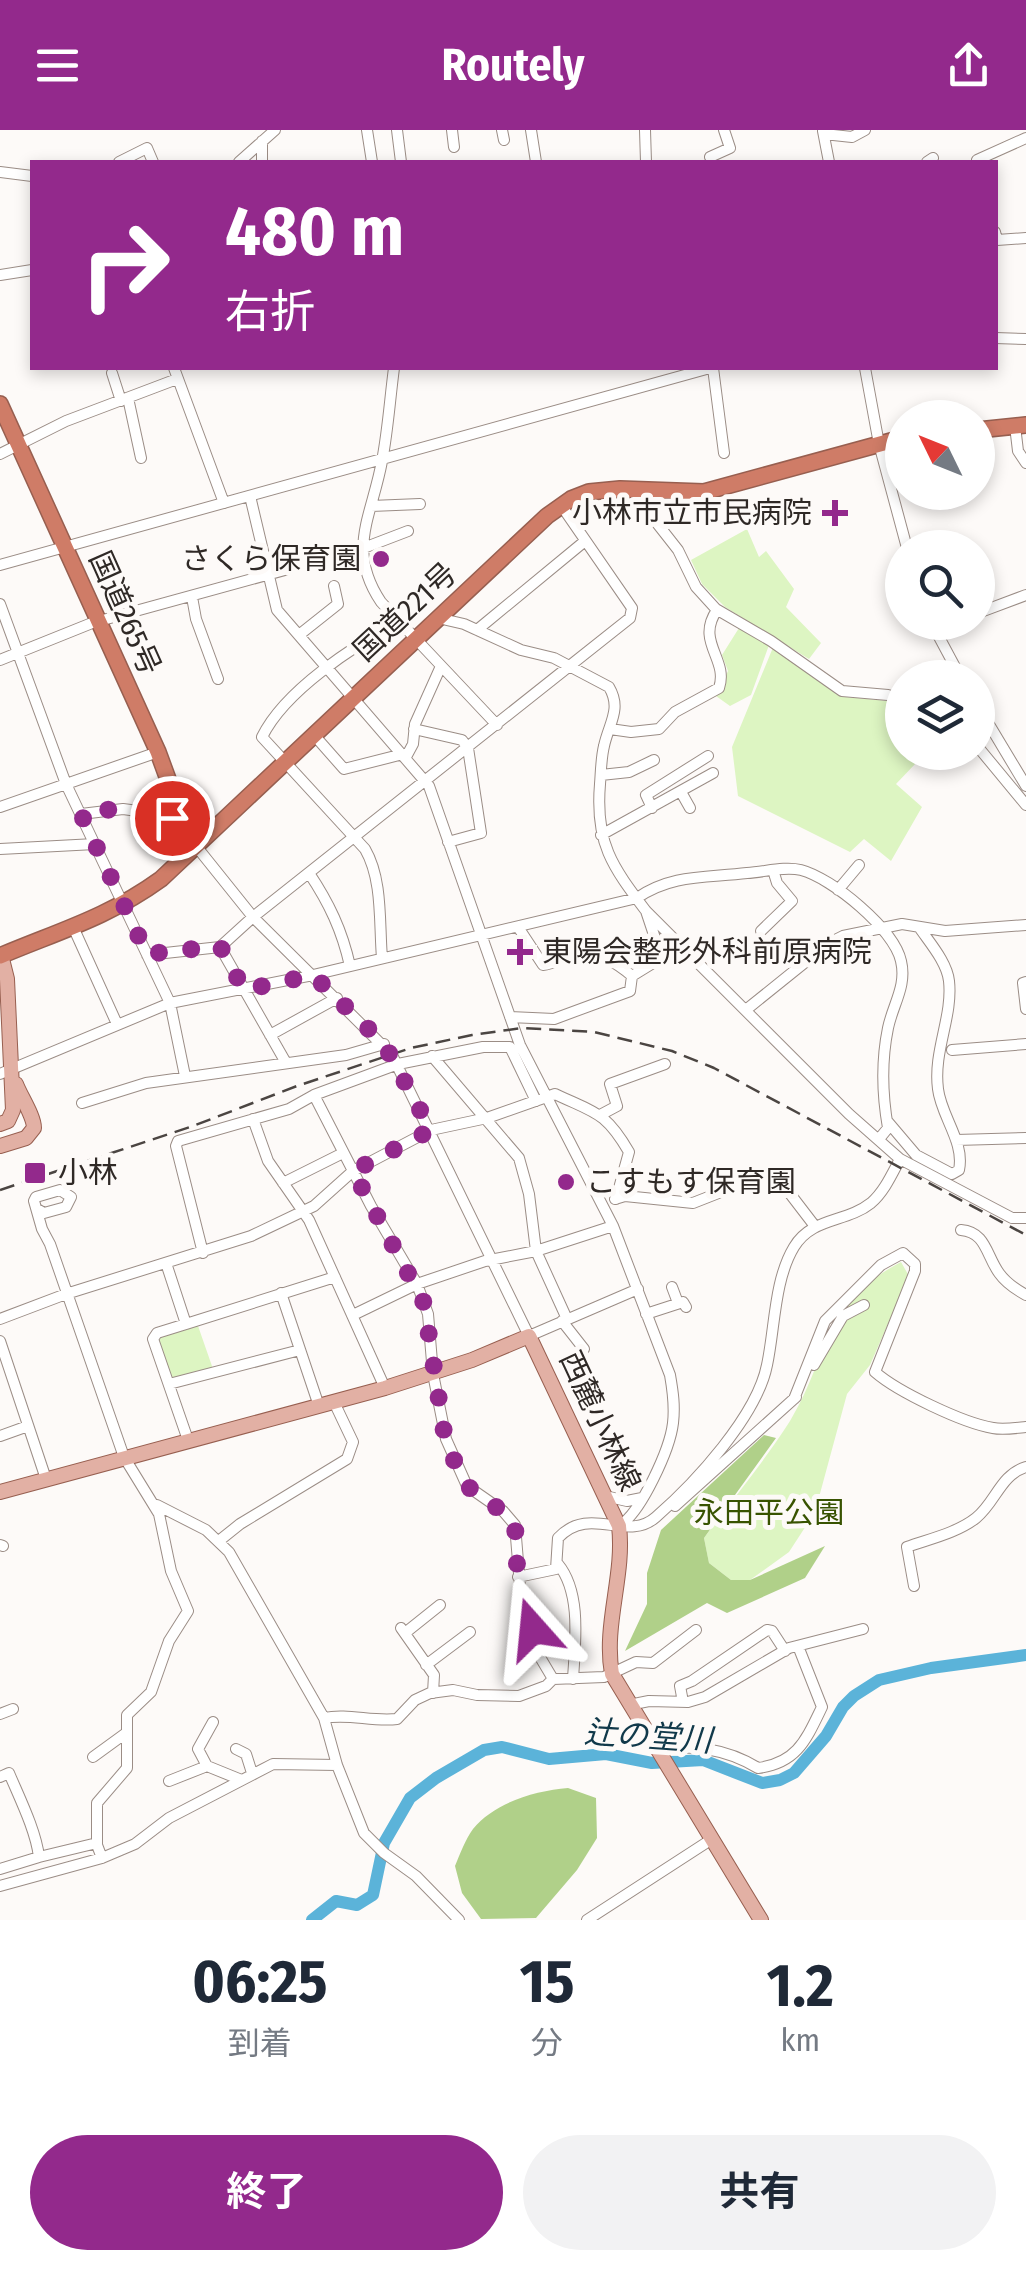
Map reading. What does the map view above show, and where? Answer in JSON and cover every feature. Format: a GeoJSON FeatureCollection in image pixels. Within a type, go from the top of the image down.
{"type":"FeatureCollection","features":[{"type":"Feature","properties":{"kind":"highway","name":"国道265号"},"geometry":{"type":"LineString","coordinates":[[0,404],[158,752],[196,846]]}},
{"type":"Feature","properties":{"kind":"highway"},"geometry":{"type":"LineString","coordinates":[[995,428],[1020,425]]}},
{"type":"Feature","properties":{"kind":"highway","name":"国道221号"},"geometry":{"type":"LineString","coordinates":[[0,954],[74,929],[124,904],[160,879],[561,505],[600,490],[682,494],[730,487],[885,442]]}},
{"type":"Feature","properties":{"kind":"main road"},"geometry":{"type":"LineString","coordinates":[[0,954],[7,979],[6,1071],[12,1116],[0,1124]]}},
{"type":"Feature","properties":{"kind":"main road"},"geometry":{"type":"LineString","coordinates":[[0,1146],[26,1138],[34,1128],[34,1119],[6,1071]]}},
{"type":"Feature","properties":{"kind":"main road","name":"西麓小林線"},"geometry":{"type":"LineString","coordinates":[[0,1492],[434,1374],[529,1336],[619,1526],[622,1546],[611,1636],[612,1674]]}},
{"type":"Feature","properties":{"kind":"main road"},"geometry":{"type":"LineString","coordinates":[[612,1674],[761,1920]]}},
{"type":"Feature","properties":{"kind":"street"},"geometry":{"type":"LineString","coordinates":[[242,160],[275,130]]}},
{"type":"Feature","properties":{"kind":"street"},"geometry":{"type":"LineString","coordinates":[[367,130],[372,160]]}},
{"type":"Feature","properties":{"kind":"street"},"geometry":{"type":"LineString","coordinates":[[397,130],[401,160]]}},
{"type":"Feature","properties":{"kind":"street"},"geometry":{"type":"LineString","coordinates":[[452,130],[454,147]]}},
{"type":"Feature","properties":{"kind":"street"},"geometry":{"type":"LineString","coordinates":[[532,130],[536,160]]}},
{"type":"Feature","properties":{"kind":"street"},"geometry":{"type":"LineString","coordinates":[[646,130],[646,160]]}},
{"type":"Feature","properties":{"kind":"street"},"geometry":{"type":"LineString","coordinates":[[710,157],[730,148],[724,130]]}},
{"type":"Feature","properties":{"kind":"street"},"geometry":{"type":"LineString","coordinates":[[830,160],[823,132],[852,137],[866,130]]}},
{"type":"Feature","properties":{"kind":"street"},"geometry":{"type":"LineString","coordinates":[[977,160],[1026,138]]}},
{"type":"Feature","properties":{"kind":"street"},"geometry":{"type":"LineString","coordinates":[[262,141],[262,160]]}},
{"type":"Feature","properties":{"kind":"street"},"geometry":{"type":"LineString","coordinates":[[123,160],[147,148],[152,160]]}},
{"type":"Feature","properties":{"kind":"street"},"geometry":{"type":"LineString","coordinates":[[0,172],[30,176]]}},
{"type":"Feature","properties":{"kind":"street"},"geometry":{"type":"LineString","coordinates":[[998,237],[1026,238]]}},
{"type":"Feature","properties":{"kind":"street"},"geometry":{"type":"LineString","coordinates":[[0,276],[30,270]]}},
{"type":"Feature","properties":{"kind":"street"},"geometry":{"type":"LineString","coordinates":[[998,338],[1026,339]]}},
{"type":"Feature","properties":{"kind":"street"},"geometry":{"type":"LineString","coordinates":[[394,370],[382,461],[361,549],[367,581],[497,725]]}},
{"type":"Feature","properties":{"kind":"street"},"geometry":{"type":"LineString","coordinates":[[0,564],[705,370]]}},
{"type":"Feature","properties":{"kind":"street"},"geometry":{"type":"LineString","coordinates":[[712,370],[724,453]]}},
{"type":"Feature","properties":{"kind":"street"},"geometry":{"type":"LineString","coordinates":[[865,370],[879,444],[902,530]]}},
{"type":"Feature","properties":{"kind":"street"},"geometry":{"type":"LineString","coordinates":[[112,373],[125,399],[141,458]]}},
{"type":"Feature","properties":{"kind":"street"},"geometry":{"type":"LineString","coordinates":[[0,454],[176,373],[224,503]]}},
{"type":"Feature","properties":{"kind":"street"},"geometry":{"type":"LineString","coordinates":[[1020,425],[1018,450],[1026,463]]}},
{"type":"Feature","properties":{"kind":"street"},"geometry":{"type":"LineString","coordinates":[[641,491],[645,508],[678,550],[696,587],[717,610],[771,641],[842,691],[885,697]]}},
{"type":"Feature","properties":{"kind":"street"},"geometry":{"type":"LineString","coordinates":[[250,496],[277,610],[426,780],[540,1099]]}},
{"type":"Feature","properties":{"kind":"street"},"geometry":{"type":"LineString","coordinates":[[370,506],[420,504]]}},
{"type":"Feature","properties":{"kind":"street"},"geometry":{"type":"LineString","coordinates":[[147,954],[220,946],[634,613],[561,505]]}},
{"type":"Feature","properties":{"kind":"street"},"geometry":{"type":"LineString","coordinates":[[0,660],[99,622],[361,549],[408,531]]}},
{"type":"Feature","properties":{"kind":"street"},"geometry":{"type":"LineString","coordinates":[[477,630],[585,540]]}},
{"type":"Feature","properties":{"kind":"street"},"geometry":{"type":"LineString","coordinates":[[299,635],[338,604],[334,586]]}},
{"type":"Feature","properties":{"kind":"street"},"geometry":{"type":"LineString","coordinates":[[995,606],[1026,595]]}},
{"type":"Feature","properties":{"kind":"street"},"geometry":{"type":"LineString","coordinates":[[192,597],[218,680]]}},
{"type":"Feature","properties":{"kind":"street"},"geometry":{"type":"LineString","coordinates":[[0,604],[66,784],[170,1004],[185,1076]]}},
{"type":"Feature","properties":{"kind":"street"},"geometry":{"type":"LineString","coordinates":[[610,729],[659,729],[675,712],[719,688],[722,673],[708,635],[709,622],[717,610]]}},
{"type":"Feature","properties":{"kind":"street"},"geometry":{"type":"LineString","coordinates":[[438,618],[570,666],[609,687],[616,700],[603,748],[600,835],[618,875],[646,911],[900,1159],[1026,1222]]}},
{"type":"Feature","properties":{"kind":"street"},"geometry":{"type":"LineString","coordinates":[[382,958],[376,876],[364,849],[262,738],[270,720],[328,666],[359,643],[400,621]]}},
{"type":"Feature","properties":{"kind":"street"},"geometry":{"type":"LineString","coordinates":[[314,735],[344,769],[404,755],[412,744],[414,730],[441,666]]}},
{"type":"Feature","properties":{"kind":"street"},"geometry":{"type":"LineString","coordinates":[[414,730],[462,740],[468,748],[481,833],[448,842]]}},
{"type":"Feature","properties":{"kind":"street"},"geometry":{"type":"LineString","coordinates":[[995,734],[1026,786]]}},
{"type":"Feature","properties":{"kind":"street"},"geometry":{"type":"LineString","coordinates":[[0,807],[158,752]]}},
{"type":"Feature","properties":{"kind":"street"},"geometry":{"type":"LineString","coordinates":[[652,808],[646,795],[708,756]]}},
{"type":"Feature","properties":{"kind":"street"},"geometry":{"type":"LineString","coordinates":[[601,774],[629,772],[654,760]]}},
{"type":"Feature","properties":{"kind":"street"},"geometry":{"type":"LineString","coordinates":[[995,768],[1026,805]]}},
{"type":"Feature","properties":{"kind":"street"},"geometry":{"type":"LineString","coordinates":[[600,835],[713,773]]}},
{"type":"Feature","properties":{"kind":"street"},"geometry":{"type":"LineString","coordinates":[[680,792],[690,808]]}},
{"type":"Feature","properties":{"kind":"street"},"geometry":{"type":"LineString","coordinates":[[81,814],[102,809],[141,810],[182,818]]}},
{"type":"Feature","properties":{"kind":"street"},"geometry":{"type":"LineString","coordinates":[[0,849],[96,844]]}},
{"type":"Feature","properties":{"kind":"street"},"geometry":{"type":"LineString","coordinates":[[196,846],[253,917],[384,1044],[398,1064],[529,1336],[638,1289]]}},
{"type":"Feature","properties":{"kind":"street"},"geometry":{"type":"LineString","coordinates":[[838,890],[859,865]]}},
{"type":"Feature","properties":{"kind":"street"},"geometry":{"type":"LineString","coordinates":[[762,931],[792,900],[776,884],[773,870]]}},
{"type":"Feature","properties":{"kind":"street"},"geometry":{"type":"LineString","coordinates":[[6,1071],[170,1004],[518,927],[636,898],[664,882],[692,876],[799,870],[819,876],[885,929],[902,968],[902,985],[888,1024],[883,1056],[886,1132],[878,1139]]}},
{"type":"Feature","properties":{"kind":"street"},"geometry":{"type":"LineString","coordinates":[[309,873],[330,904],[350,966]]}},
{"type":"Feature","properties":{"kind":"street"},"geometry":{"type":"LineString","coordinates":[[632,976],[658,960],[646,911]]}},
{"type":"Feature","properties":{"kind":"street"},"geometry":{"type":"LineString","coordinates":[[746,1008],[843,936],[902,924],[962,931],[1026,925]]}},
{"type":"Feature","properties":{"kind":"street"},"geometry":{"type":"LineString","coordinates":[[886,1120],[916,1155],[952,1174],[958,1170],[956,1140],[940,1101],[936,1062],[948,1008],[949,978],[918,926]]}},
{"type":"Feature","properties":{"kind":"street"},"geometry":{"type":"LineString","coordinates":[[518,927],[543,966],[577,954],[588,955],[619,964],[632,976]]}},
{"type":"Feature","properties":{"kind":"street"},"geometry":{"type":"LineString","coordinates":[[74,929],[116,1024]]}},
{"type":"Feature","properties":{"kind":"street"},"geometry":{"type":"LineString","coordinates":[[657,946],[671,935]]}},
{"type":"Feature","properties":{"kind":"street"},"geometry":{"type":"LineString","coordinates":[[220,946],[285,1061]]}},
{"type":"Feature","properties":{"kind":"street"},"geometry":{"type":"LineString","coordinates":[[510,1016],[554,1019],[630,991],[632,976]]}},
{"type":"Feature","properties":{"kind":"street"},"geometry":{"type":"LineString","coordinates":[[1026,982],[1026,1009]]}},
{"type":"Feature","properties":{"kind":"street"},"geometry":{"type":"LineString","coordinates":[[270,1035],[337,998]]}},
{"type":"Feature","properties":{"kind":"street"},"geometry":{"type":"LineString","coordinates":[[82,1103],[185,1076],[346,1055],[384,1044]]}},
{"type":"Feature","properties":{"kind":"street"},"geometry":{"type":"LineString","coordinates":[[952,1050],[1026,1044]]}},
{"type":"Feature","properties":{"kind":"street"},"geometry":{"type":"LineString","coordinates":[[203,1253],[176,1143],[289,1109],[314,1094],[398,1064],[510,1046],[604,1206],[670,1376],[675,1399],[664,1452],[631,1519],[619,1526]]}},
{"type":"Feature","properties":{"kind":"street"},"geometry":{"type":"LineString","coordinates":[[432,1056],[519,1158],[536,1251],[564,1320],[584,1349]]}},
{"type":"Feature","properties":{"kind":"street"},"geometry":{"type":"LineString","coordinates":[[602,1114],[617,1106],[610,1084],[665,1064]]}},
{"type":"Feature","properties":{"kind":"street"},"geometry":{"type":"LineString","coordinates":[[314,1094],[417,1284],[428,1314],[446,1439],[465,1482],[515,1525],[521,1598],[532,1621],[534,1647],[553,1679]]}},
{"type":"Feature","properties":{"kind":"street"},"geometry":{"type":"LineString","coordinates":[[0,1319],[66,1294],[203,1253],[303,1212],[322,1201],[353,1171],[431,1130],[487,1118],[555,1094],[602,1114],[629,1152],[616,1199]]}},
{"type":"Feature","properties":{"kind":"street"},"geometry":{"type":"LineString","coordinates":[[253,1118],[268,1160],[303,1212],[386,1388]]}},
{"type":"Feature","properties":{"kind":"street"},"geometry":{"type":"LineString","coordinates":[[956,1140],[1026,1138]]}},
{"type":"Feature","properties":{"kind":"street"},"geometry":{"type":"LineString","coordinates":[[284,1182],[343,1153]]}},
{"type":"Feature","properties":{"kind":"street"},"geometry":{"type":"LineString","coordinates":[[573,1679],[574,1606],[565,1573],[558,1564],[556,1544],[564,1533],[587,1522],[639,1528],[661,1512],[737,1427],[766,1370],[782,1278],[793,1248],[814,1225],[874,1201],[900,1159]]}},
{"type":"Feature","properties":{"kind":"street"},"geometry":{"type":"LineString","coordinates":[[604,1206],[626,1196],[693,1203],[767,1174],[781,1182],[814,1225]]}},
{"type":"Feature","properties":{"kind":"street"},"geometry":{"type":"LineString","coordinates":[[36,1209],[56,1210],[70,1202],[66,1191],[36,1198],[36,1209],[124,1457],[156,1505],[171,1571],[188,1611],[170,1642],[152,1692],[127,1714],[128,1762],[124,1774],[98,1803],[97,1843],[102,1858]]}},
{"type":"Feature","properties":{"kind":"street"},"geometry":{"type":"LineString","coordinates":[[50,1244],[47,1223],[56,1210]]}},
{"type":"Feature","properties":{"kind":"street"},"geometry":{"type":"LineString","coordinates":[[353,1315],[417,1284],[613,1226]]}},
{"type":"Feature","properties":{"kind":"street"},"geometry":{"type":"LineString","coordinates":[[961,1230],[973,1232],[982,1240],[1000,1274],[1011,1287],[1026,1295]]}},
{"type":"Feature","properties":{"kind":"street"},"geometry":{"type":"LineString","coordinates":[[794,1399],[825,1320],[880,1265],[903,1253],[915,1264],[916,1271],[874,1372],[938,1409],[967,1420],[995,1429],[1026,1427]]}},
{"type":"Feature","properties":{"kind":"street"},"geometry":{"type":"LineString","coordinates":[[166,1263],[186,1324]]}},
{"type":"Feature","properties":{"kind":"street"},"geometry":{"type":"LineString","coordinates":[[188,1440],[153,1337],[335,1277]]}},
{"type":"Feature","properties":{"kind":"street"},"geometry":{"type":"LineString","coordinates":[[646,1314],[682,1305],[672,1287]]}},
{"type":"Feature","properties":{"kind":"street"},"geometry":{"type":"LineString","coordinates":[[220,1540],[346,1459],[352,1442],[326,1404],[300,1350],[281,1293]]}},
{"type":"Feature","properties":{"kind":"street"},"geometry":{"type":"LineString","coordinates":[[661,1512],[672,1509],[794,1399],[843,1316],[864,1304]]}},
{"type":"Feature","properties":{"kind":"street"},"geometry":{"type":"LineString","coordinates":[[0,1341],[6,1379],[46,1479]]}},
{"type":"Feature","properties":{"kind":"street"},"geometry":{"type":"LineString","coordinates":[[168,1384],[300,1350]]}},
{"type":"Feature","properties":{"kind":"street"},"geometry":{"type":"LineString","coordinates":[[0,1436],[28,1426]]}},
{"type":"Feature","properties":{"kind":"street"},"geometry":{"type":"LineString","coordinates":[[914,1586],[907,1547],[980,1516],[1012,1471],[1026,1466]]}},
{"type":"Feature","properties":{"kind":"street"},"geometry":{"type":"LineString","coordinates":[[606,1496],[627,1501],[642,1498]]}},
{"type":"Feature","properties":{"kind":"street"},"geometry":{"type":"LineString","coordinates":[[156,1505],[220,1540],[288,1650],[324,1718],[336,1765],[364,1833],[416,1876],[456,1920]]}},
{"type":"Feature","properties":{"kind":"street"},"geometry":{"type":"LineString","coordinates":[[518,1578],[552,1571],[558,1564]]}},
{"type":"Feature","properties":{"kind":"street"},"geometry":{"type":"LineString","coordinates":[[433,1692],[434,1676],[403,1631],[440,1606]]}},
{"type":"Feature","properties":{"kind":"street"},"geometry":{"type":"LineString","coordinates":[[630,1705],[705,1697],[784,1651],[863,1629]]}},
{"type":"Feature","properties":{"kind":"street"},"geometry":{"type":"LineString","coordinates":[[324,1718],[346,1715],[368,1720],[396,1719],[414,1700],[433,1692],[453,1690],[508,1698],[534,1692],[553,1679],[612,1674],[636,1662],[653,1662],[696,1630]]}},
{"type":"Feature","properties":{"kind":"street"},"geometry":{"type":"LineString","coordinates":[[683,1702],[680,1686],[692,1682],[766,1630],[772,1631],[784,1651]]}},
{"type":"Feature","properties":{"kind":"street"},"geometry":{"type":"LineString","coordinates":[[426,1665],[470,1632]]}},
{"type":"Feature","properties":{"kind":"street"},"geometry":{"type":"LineString","coordinates":[[656,1749],[680,1746],[716,1750],[734,1754],[758,1768],[791,1758],[822,1707],[798,1646]]}},
{"type":"Feature","properties":{"kind":"street"},"geometry":{"type":"LineString","coordinates":[[0,1714],[13,1709]]}},
{"type":"Feature","properties":{"kind":"street"},"geometry":{"type":"LineString","coordinates":[[213,1722],[198,1749],[206,1766],[239,1780]]}},
{"type":"Feature","properties":{"kind":"street"},"geometry":{"type":"LineString","coordinates":[[93,1757],[126,1733]]}},
{"type":"Feature","properties":{"kind":"street"},"geometry":{"type":"LineString","coordinates":[[236,1748],[246,1754],[252,1773]]}},
{"type":"Feature","properties":{"kind":"street"},"geometry":{"type":"LineString","coordinates":[[0,1886],[102,1858],[135,1844],[169,1818],[252,1773],[282,1763],[336,1765]]}},
{"type":"Feature","properties":{"kind":"street"},"geometry":{"type":"LineString","coordinates":[[169,1781],[206,1766]]}},
{"type":"Feature","properties":{"kind":"street"},"geometry":{"type":"LineString","coordinates":[[0,1778],[10,1774],[26,1820],[33,1828],[39,1857]]}},
{"type":"Feature","properties":{"kind":"street"},"geometry":{"type":"LineString","coordinates":[[587,1920],[712,1839]]}},
{"type":"Feature","properties":{"kind":"street"},"geometry":{"type":"LineString","coordinates":[[0,1869],[97,1843]]}},
{"type":"Feature","properties":{"kind":"street"},"geometry":{"type":"LineString","coordinates":[[436,1920],[446,1916],[456,1920]]}},
{"type":"Feature","properties":{"kind":"green space"},"geometry":{"type":"Polygon","coordinates":[[[747,529],[759,557],[766,551],[794,589],[786,607],[821,643],[809,659],[725,607],[702,584],[691,560],[747,529]]]}},
{"type":"Feature","properties":{"kind":"green space"},"geometry":{"type":"Polygon","coordinates":[[[739,628],[769,645],[751,695],[730,706],[716,696],[728,671],[722,655],[739,628]]]}},
{"type":"Feature","properties":{"kind":"green space"},"geometry":{"type":"Polygon","coordinates":[[[774,645],[846,697],[885,701],[885,770],[909,770],[896,784],[922,807],[891,861],[864,839],[850,852],[738,796],[732,747],[774,645]]]}},
{"type":"Feature","properties":{"kind":"green space","name":"永田平公園"},"geometry":{"type":"Polygon","coordinates":[[[901,1262],[909,1276],[870,1365],[847,1394],[815,1512],[789,1552],[750,1580],[731,1580],[709,1563],[704,1538],[790,1421],[841,1313],[875,1278],[901,1262]]]}},
{"type":"Feature","properties":{"kind":"green space"},"geometry":{"type":"Polygon","coordinates":[[[197,1323],[213,1369],[171,1380],[156,1338],[197,1323]]]}},
{"type":"Feature","properties":{"kind":"green space"},"geometry":{"type":"Polygon","coordinates":[[[764,1435],[776,1438],[704,1538],[709,1563],[731,1580],[750,1580],[825,1546],[805,1578],[727,1613],[707,1603],[625,1651],[647,1604],[647,1573],[661,1530],[764,1435]]]}},
{"type":"Feature","properties":{"kind":"green space"},"geometry":{"type":"Polygon","coordinates":[[[568,1788],[596,1798],[597,1838],[577,1870],[536,1918],[481,1919],[462,1893],[455,1866],[470,1833],[504,1805],[529,1795],[568,1788]]]}},
{"type":"Feature","properties":{"kind":"waterway","name":"辻の堂川"},"geometry":{"type":"LineString","coordinates":[[312,1920],[336,1901],[357,1905],[373,1895],[384,1843],[410,1798],[484,1750],[502,1747],[549,1759],[606,1754],[652,1763],[703,1760],[762,1783],[780,1780],[794,1773],[826,1736],[843,1707],[879,1680],[931,1668],[1026,1655]]}},
{"type":"Feature","properties":{"kind":"railway"},"geometry":{"type":"LineString","coordinates":[[0,1190],[411,1048],[522,1028],[594,1032],[672,1051],[714,1068],[1026,1235]]}},
{"type":"Feature","properties":{"kind":"place","name":"小林市立市民病院"},"geometry":{"type":"Point","coordinates":[835,513]}},
{"type":"Feature","properties":{"kind":"place","name":"さくら保育園"},"geometry":{"type":"Point","coordinates":[381,559]}},
{"type":"Feature","properties":{"kind":"place","name":"東陽会整形外科前原病院"},"geometry":{"type":"Point","coordinates":[520,952]}},
{"type":"Feature","properties":{"kind":"place","name":"小林"},"geometry":{"type":"Point","coordinates":[35,1173]}},
{"type":"Feature","properties":{"kind":"place","name":"こすもす保育園"},"geometry":{"type":"Point","coordinates":[566,1182]}},
{"type":"Feature","properties":{"kind":"route"},"geometry":{"type":"LineString","coordinates":[[172,818],[141,810],[102,809],[81,814],[147,954],[220,946],[244,990],[313,975],[384,1044],[431,1130],[353,1171],[417,1284],[428,1314],[444,1432],[454,1460],[467,1486],[503,1512],[518,1532],[518,1584],[533,1629]]}}]}
